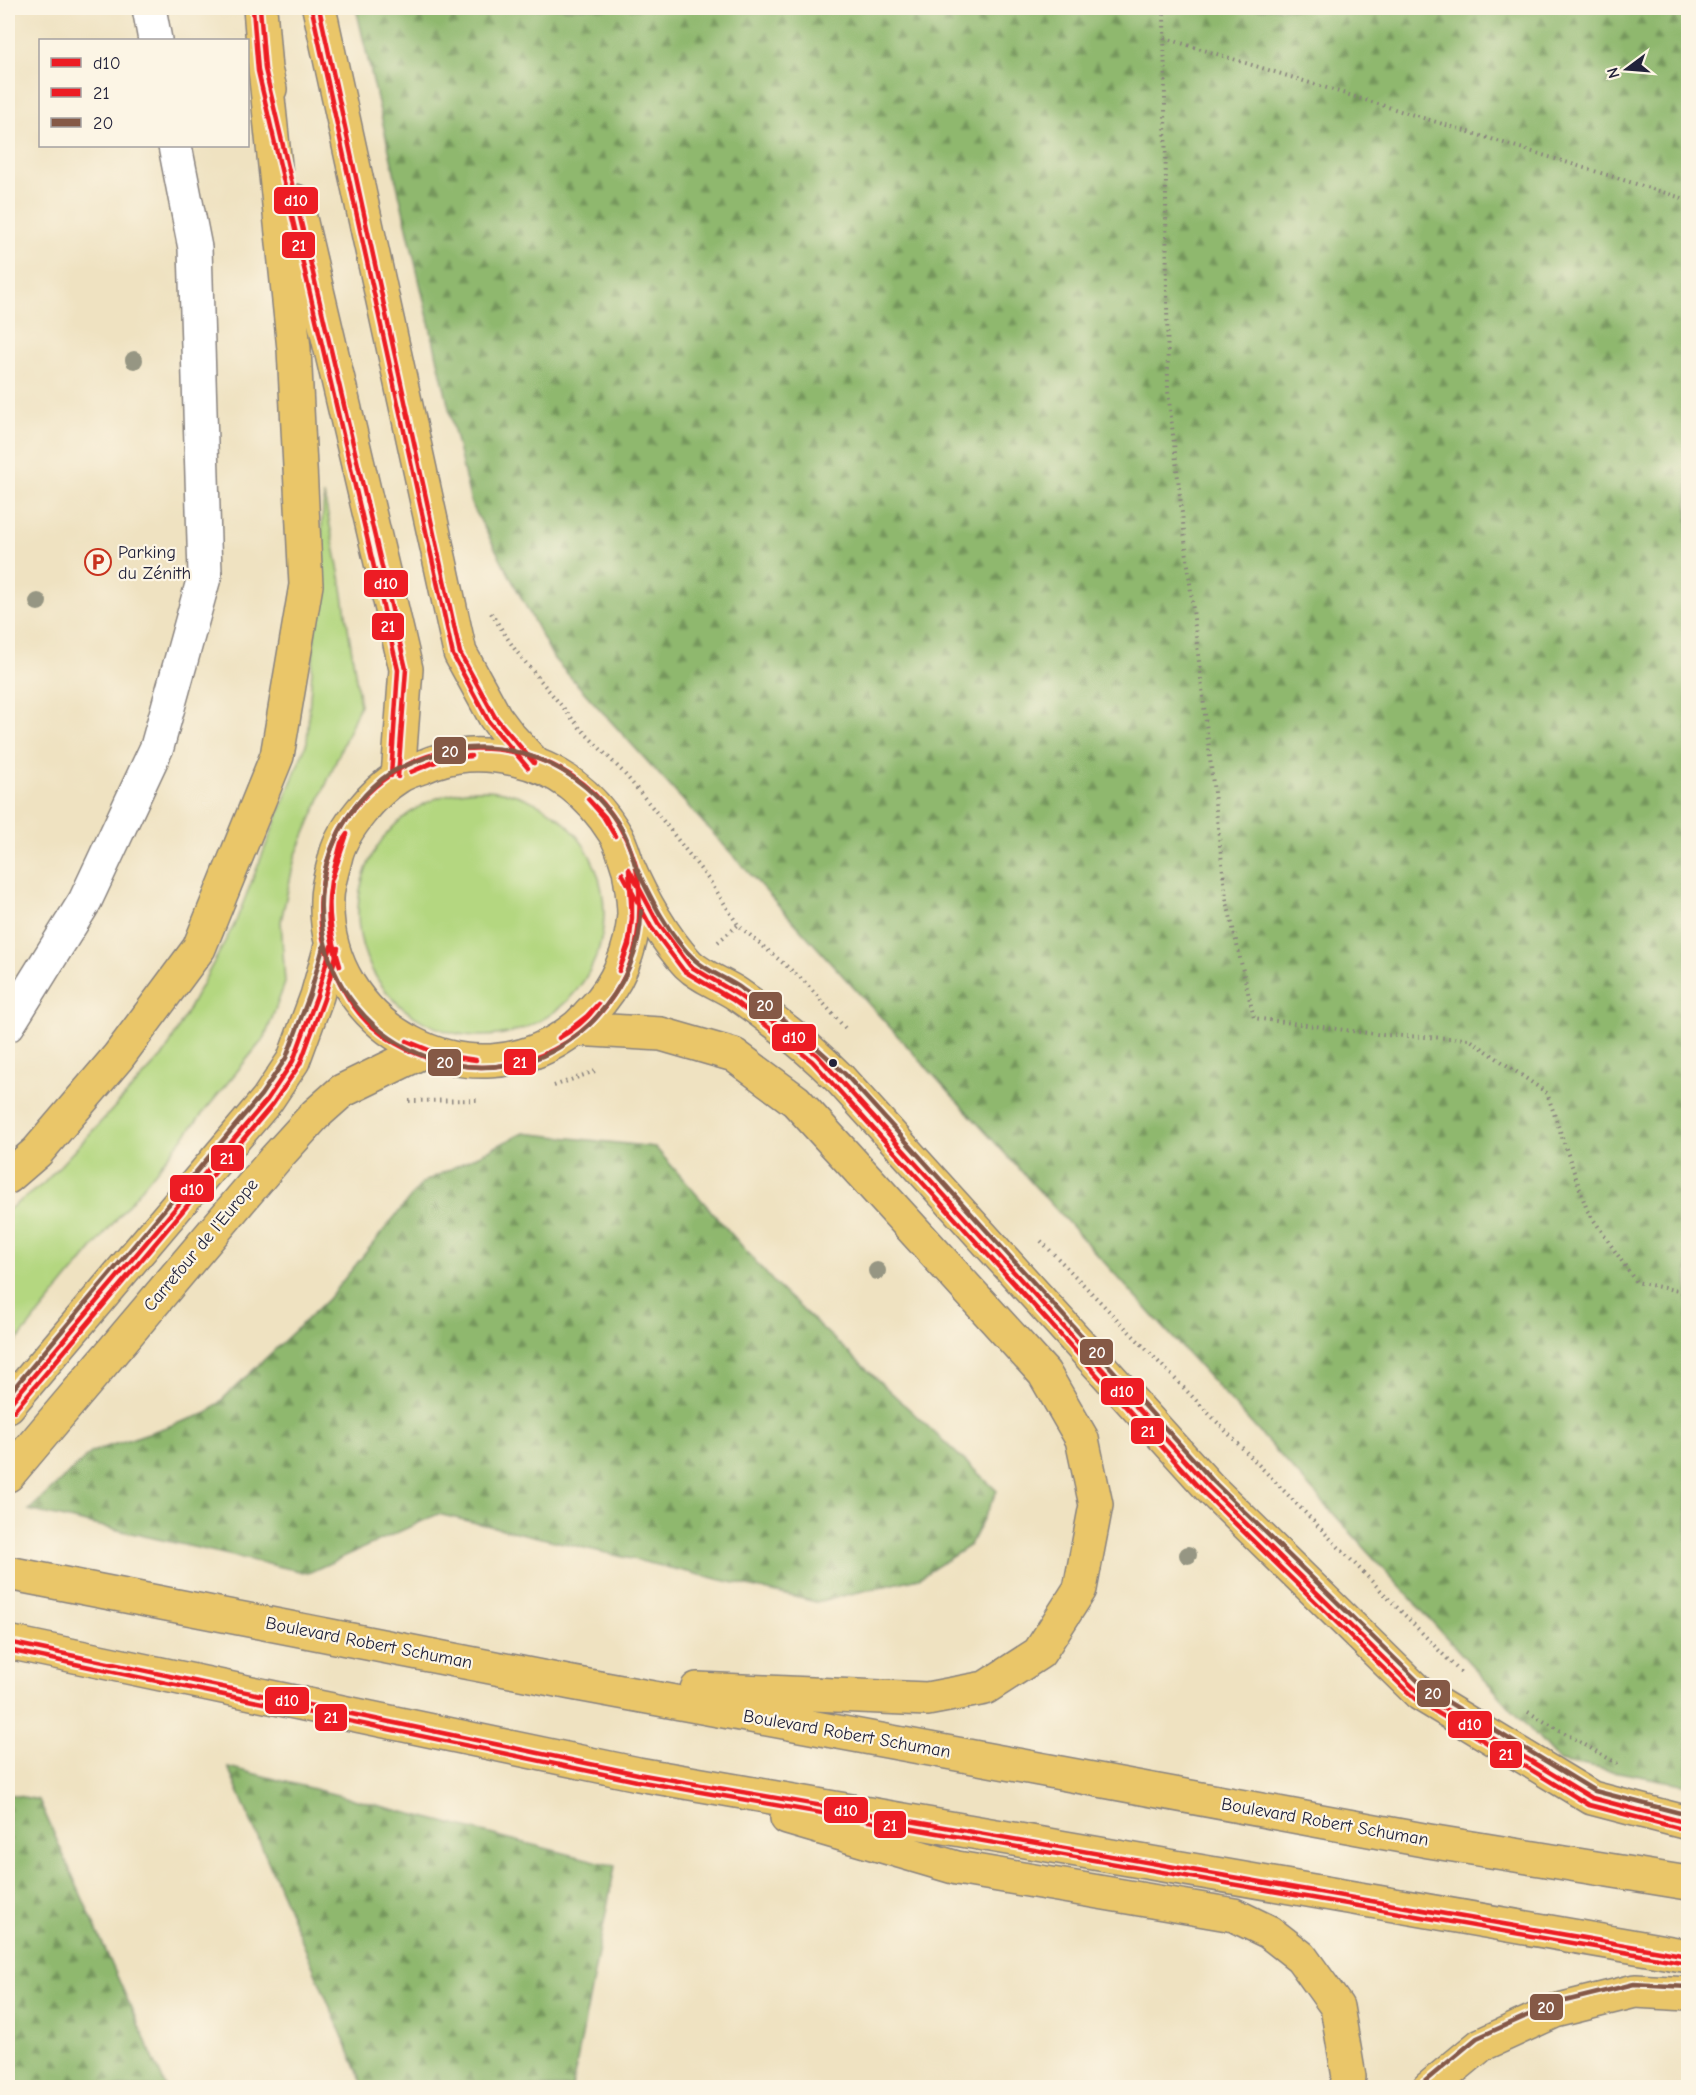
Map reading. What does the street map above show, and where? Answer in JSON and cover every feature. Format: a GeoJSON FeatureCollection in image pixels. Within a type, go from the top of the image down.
{"type":"FeatureCollection","features":[{"type":"Feature","properties":{"kind":"main road"},"geometry":{"type":"LineString","coordinates":[[8,1177],[37,1152],[118,1057],[199,948],[277,756],[306,585],[294,350],[260,8]]}},
{"type":"Feature","properties":{"kind":"main road"},"geometry":{"type":"LineString","coordinates":[[319,8],[460,653],[495,717],[534,763]]}},
{"type":"Feature","properties":{"kind":"main road"},"geometry":{"type":"LineString","coordinates":[[265,69],[406,669],[398,777]]}},
{"type":"Feature","properties":{"kind":"main road"},"geometry":{"type":"LineString","coordinates":[[629,869],[634,914],[626,958],[605,997],[574,1029],[540,1049],[502,1060],[462,1060],[424,1051],[392,1033],[365,1009],[345,980],[332,946],[327,898],[337,851],[362,809],[398,777],[441,758],[488,753],[534,763],[567,780],[595,805],[616,835],[629,869],[658,923],[690,966],[737,994],[817,1055],[1209,1487],[1420,1694],[1592,1798],[1689,1824]]}},
{"type":"Feature","properties":{"kind":"main road"},"geometry":{"type":"LineString","coordinates":[[8,1406],[267,1100],[293,1061],[317,996],[332,946]]}},
{"type":"Feature","properties":{"kind":"main road"},"geometry":{"type":"LineString","coordinates":[[572,1683],[927,1699],[986,1688],[1039,1653],[1080,1589],[1096,1505],[1082,1438],[1044,1373],[796,1101],[734,1055],[661,1034],[574,1029]]}},
{"type":"Feature","properties":{"kind":"main road","name":"Carrefour de l'Europe"},"geometry":{"type":"LineString","coordinates":[[8,1475],[274,1159],[315,1115],[342,1092],[424,1051]]}},
{"type":"Feature","properties":{"kind":"main road","name":"Boulevard Robert Schuman"},"geometry":{"type":"LineString","coordinates":[[19,1575],[572,1683],[1418,1839],[1689,1883]]}},
{"type":"Feature","properties":{"kind":"main road"},"geometry":{"type":"LineString","coordinates":[[8,1642],[638,1774],[1689,1956]]}},
{"type":"Feature","properties":{"kind":"main road"},"geometry":{"type":"LineString","coordinates":[[638,1774],[957,1868],[1234,1915],[1269,1932],[1301,1957],[1337,2007],[1349,2077],[1346,2088]]}},
{"type":"Feature","properties":{"kind":"main road"},"geometry":{"type":"LineString","coordinates":[[1429,2088],[1481,2045],[1555,2011],[1635,1991],[1689,1994]]}},
{"type":"Feature","properties":{"kind":"lane"},"geometry":{"type":"LineString","coordinates":[[149,8],[155,39]]}},
{"type":"Feature","properties":{"kind":"lane"},"geometry":{"type":"LineString","coordinates":[[8,1025],[85,901],[157,747],[205,574],[195,248],[175,147]]}},
{"type":"Feature","properties":{"kind":"path"},"geometry":{"type":"LineString","coordinates":[[1164,8],[1168,391],[1226,898],[1254,1018],[1383,1035],[1469,1039],[1547,1093],[1587,1210],[1636,1282],[1689,1293]]}},
{"type":"Feature","properties":{"kind":"path"},"geometry":{"type":"LineString","coordinates":[[1165,38],[1689,200]]}},
{"type":"Feature","properties":{"kind":"path"},"geometry":{"type":"LineString","coordinates":[[490,611],[516,651],[580,728],[623,772],[657,813],[712,884],[738,925],[803,980],[848,1032]]}},
{"type":"Feature","properties":{"kind":"path"},"geometry":{"type":"LineString","coordinates":[[1039,1240],[1464,1675]]}},
{"type":"Feature","properties":{"kind":"path"},"geometry":{"type":"LineString","coordinates":[[1525,1710],[1627,1770]]}},
{"type":"Feature","properties":{"kind":"green space"},"geometry":{"type":"Polygon","coordinates":[[[356,8],[1688,8],[1688,1785],[1559,1761],[554,659],[471,503],[356,8]]]}},
{"type":"Feature","properties":{"kind":"green space"},"geometry":{"type":"Polygon","coordinates":[[[324,495],[341,582],[360,705],[295,857],[281,921],[285,983],[265,1037],[8,1352],[8,1210],[43,1184],[165,1053],[236,921],[307,742],[324,495]]]}},
{"type":"Feature","properties":{"kind":"green space"},"geometry":{"type":"Polygon","coordinates":[[[481,790],[505,793],[528,800],[549,811],[568,826],[583,845],[594,866],[601,889],[604,913],[601,937],[594,960],[583,981],[568,1000],[549,1015],[528,1026],[505,1033],[481,1036],[457,1033],[434,1026],[413,1015],[394,1000],[379,981],[368,960],[361,937],[358,913],[361,889],[368,866],[379,845],[394,826],[413,811],[434,800],[457,793],[481,790]]]}},
{"type":"Feature","properties":{"kind":"green space"},"geometry":{"type":"Polygon","coordinates":[[[523,1133],[655,1147],[777,1286],[997,1491],[970,1545],[919,1578],[816,1602],[438,1514],[308,1573],[29,1510],[92,1452],[208,1413],[328,1299],[422,1183],[523,1133]]]}},
{"type":"Feature","properties":{"kind":"green space"},"geometry":{"type":"Polygon","coordinates":[[[228,1767],[615,1866],[572,2087],[364,2087],[228,1767]]]}},
{"type":"Feature","properties":{"kind":"green space"},"geometry":{"type":"Polygon","coordinates":[[[8,1794],[39,1800],[166,2087],[8,2087],[8,1794]]]}},
{"type":"Feature","properties":{"kind":"transit line","name":"d10"},"geometry":{"type":"LineString","coordinates":[[260,8],[265,69],[406,669],[398,777]]}},
{"type":"Feature","properties":{"kind":"transit line","name":"d10"},"geometry":{"type":"LineString","coordinates":[[319,8],[460,653],[495,717],[534,763]]}},
{"type":"Feature","properties":{"kind":"transit line","name":"21"},"geometry":{"type":"LineString","coordinates":[[253,9],[258,71],[398,670],[391,776]]}},
{"type":"Feature","properties":{"kind":"transit line","name":"21"},"geometry":{"type":"LineString","coordinates":[[312,10],[453,655],[489,722],[528,768]]}},
{"type":"Feature","properties":{"kind":"transit line","name":"20"},"geometry":{"type":"LineString","coordinates":[[635,865],[624,833],[608,809],[587,788],[564,771],[538,759],[510,751],[482,748],[453,750],[425,758],[392,772],[382,779],[351,813],[331,851],[322,891],[323,932],[334,970],[356,1006],[387,1035],[427,1057],[458,1065],[489,1067],[526,1062],[543,1056],[567,1042],[595,1019],[614,995],[634,955],[641,911]]}},
{"type":"Feature","properties":{"kind":"transit line","name":"21"},"geometry":{"type":"LineString","coordinates":[[636,866],[626,838],[611,814],[593,793],[572,776],[548,763],[522,754],[493,749],[464,749],[426,757],[408,764],[375,786],[349,815],[339,832],[332,847],[323,880],[320,914],[325,948],[338,980],[356,1010],[368,1023],[396,1043],[426,1058],[459,1065],[491,1067],[523,1061],[554,1050],[582,1031],[606,1006],[625,976],[630,965],[638,930],[639,893],[636,868]]}},
{"type":"Feature","properties":{"kind":"transit line","name":"d10"},"geometry":{"type":"LineString","coordinates":[[411,772],[440,759],[471,756]]}},
{"type":"Feature","properties":{"kind":"transit line","name":"d10"},"geometry":{"type":"LineString","coordinates":[[411,772],[441,760],[471,756]]}},
{"type":"Feature","properties":{"kind":"transit line","name":"d10"},"geometry":{"type":"LineString","coordinates":[[588,799],[605,817],[615,836]]}},
{"type":"Feature","properties":{"kind":"transit line","name":"d10"},"geometry":{"type":"LineString","coordinates":[[588,799],[603,816],[615,836]]}},
{"type":"Feature","properties":{"kind":"transit line","name":"d10"},"geometry":{"type":"LineString","coordinates":[[331,881],[341,843],[347,834]]}},
{"type":"Feature","properties":{"kind":"transit line","name":"d10"},"geometry":{"type":"LineString","coordinates":[[331,881],[347,834]]}},
{"type":"Feature","properties":{"kind":"transit line","name":"20"},"geometry":{"type":"LineString","coordinates":[[636,867],[661,916],[677,940],[695,960],[756,999],[808,1040],[845,1074],[1214,1482],[1425,1688],[1595,1791],[1688,1815]]}},
{"type":"Feature","properties":{"kind":"transit line","name":"d10"},"geometry":{"type":"LineString","coordinates":[[629,869],[632,918]]}},
{"type":"Feature","properties":{"kind":"transit line","name":"d10"},"geometry":{"type":"LineString","coordinates":[[629,869],[632,918]]}},
{"type":"Feature","properties":{"kind":"transit line","name":"d10"},"geometry":{"type":"LineString","coordinates":[[629,869],[658,923],[690,966],[737,994],[817,1055],[1209,1487],[1420,1694],[1592,1798],[1688,1823]]}},
{"type":"Feature","properties":{"kind":"transit line","name":"21"},"geometry":{"type":"LineString","coordinates":[[622,873],[651,927],[684,971],[733,1000],[812,1061],[1203,1492],[1415,1699],[1589,1805],[1686,1830]]}},
{"type":"Feature","properties":{"kind":"transit line","name":"d10"},"geometry":{"type":"LineString","coordinates":[[331,881],[329,903],[331,924],[340,966]]}},
{"type":"Feature","properties":{"kind":"transit line","name":"d10"},"geometry":{"type":"LineString","coordinates":[[331,881],[329,924],[340,966]]}},
{"type":"Feature","properties":{"kind":"transit line","name":"d10"},"geometry":{"type":"LineString","coordinates":[[619,971],[629,941],[632,918]]}},
{"type":"Feature","properties":{"kind":"transit line","name":"d10"},"geometry":{"type":"LineString","coordinates":[[619,971],[629,945],[632,918]]}},
{"type":"Feature","properties":{"kind":"transit line","name":"20"},"geometry":{"type":"LineString","coordinates":[[8,1395],[261,1095],[286,1058],[310,994],[324,944]]}},
{"type":"Feature","properties":{"kind":"transit line","name":"d10"},"geometry":{"type":"LineString","coordinates":[[8,1406],[267,1100],[293,1061],[317,996],[331,946]]}},
{"type":"Feature","properties":{"kind":"transit line","name":"21"},"geometry":{"type":"LineString","coordinates":[[14,1411],[273,1104],[300,1064],[324,999],[338,948]]}},
{"type":"Feature","properties":{"kind":"transit line","name":"d10"},"geometry":{"type":"LineString","coordinates":[[559,1038],[587,1016],[598,1004]]}},
{"type":"Feature","properties":{"kind":"transit line","name":"d10"},"geometry":{"type":"LineString","coordinates":[[559,1038],[581,1023],[598,1004]]}},
{"type":"Feature","properties":{"kind":"transit line","name":"d10"},"geometry":{"type":"LineString","coordinates":[[407,1041],[440,1055],[476,1060]]}},
{"type":"Feature","properties":{"kind":"transit line","name":"d10"},"geometry":{"type":"LineString","coordinates":[[407,1041],[441,1055],[476,1060]]}},
{"type":"Feature","properties":{"kind":"transit line","name":"d10"},"geometry":{"type":"LineString","coordinates":[[8,1642],[638,1774],[1688,1956]]}},
{"type":"Feature","properties":{"kind":"transit line","name":"21"},"geometry":{"type":"LineString","coordinates":[[8,1650],[637,1781],[1687,1963]]}},
{"type":"Feature","properties":{"kind":"transit line","name":"20"},"geometry":{"type":"LineString","coordinates":[[1424,2082],[1477,2038],[1553,2004],[1634,1984],[1688,1987]]}},
{"type":"Feature","properties":{"kind":"place","name":"Parking du Zénith"},"geometry":{"type":"Point","coordinates":[98,562]}}]}
